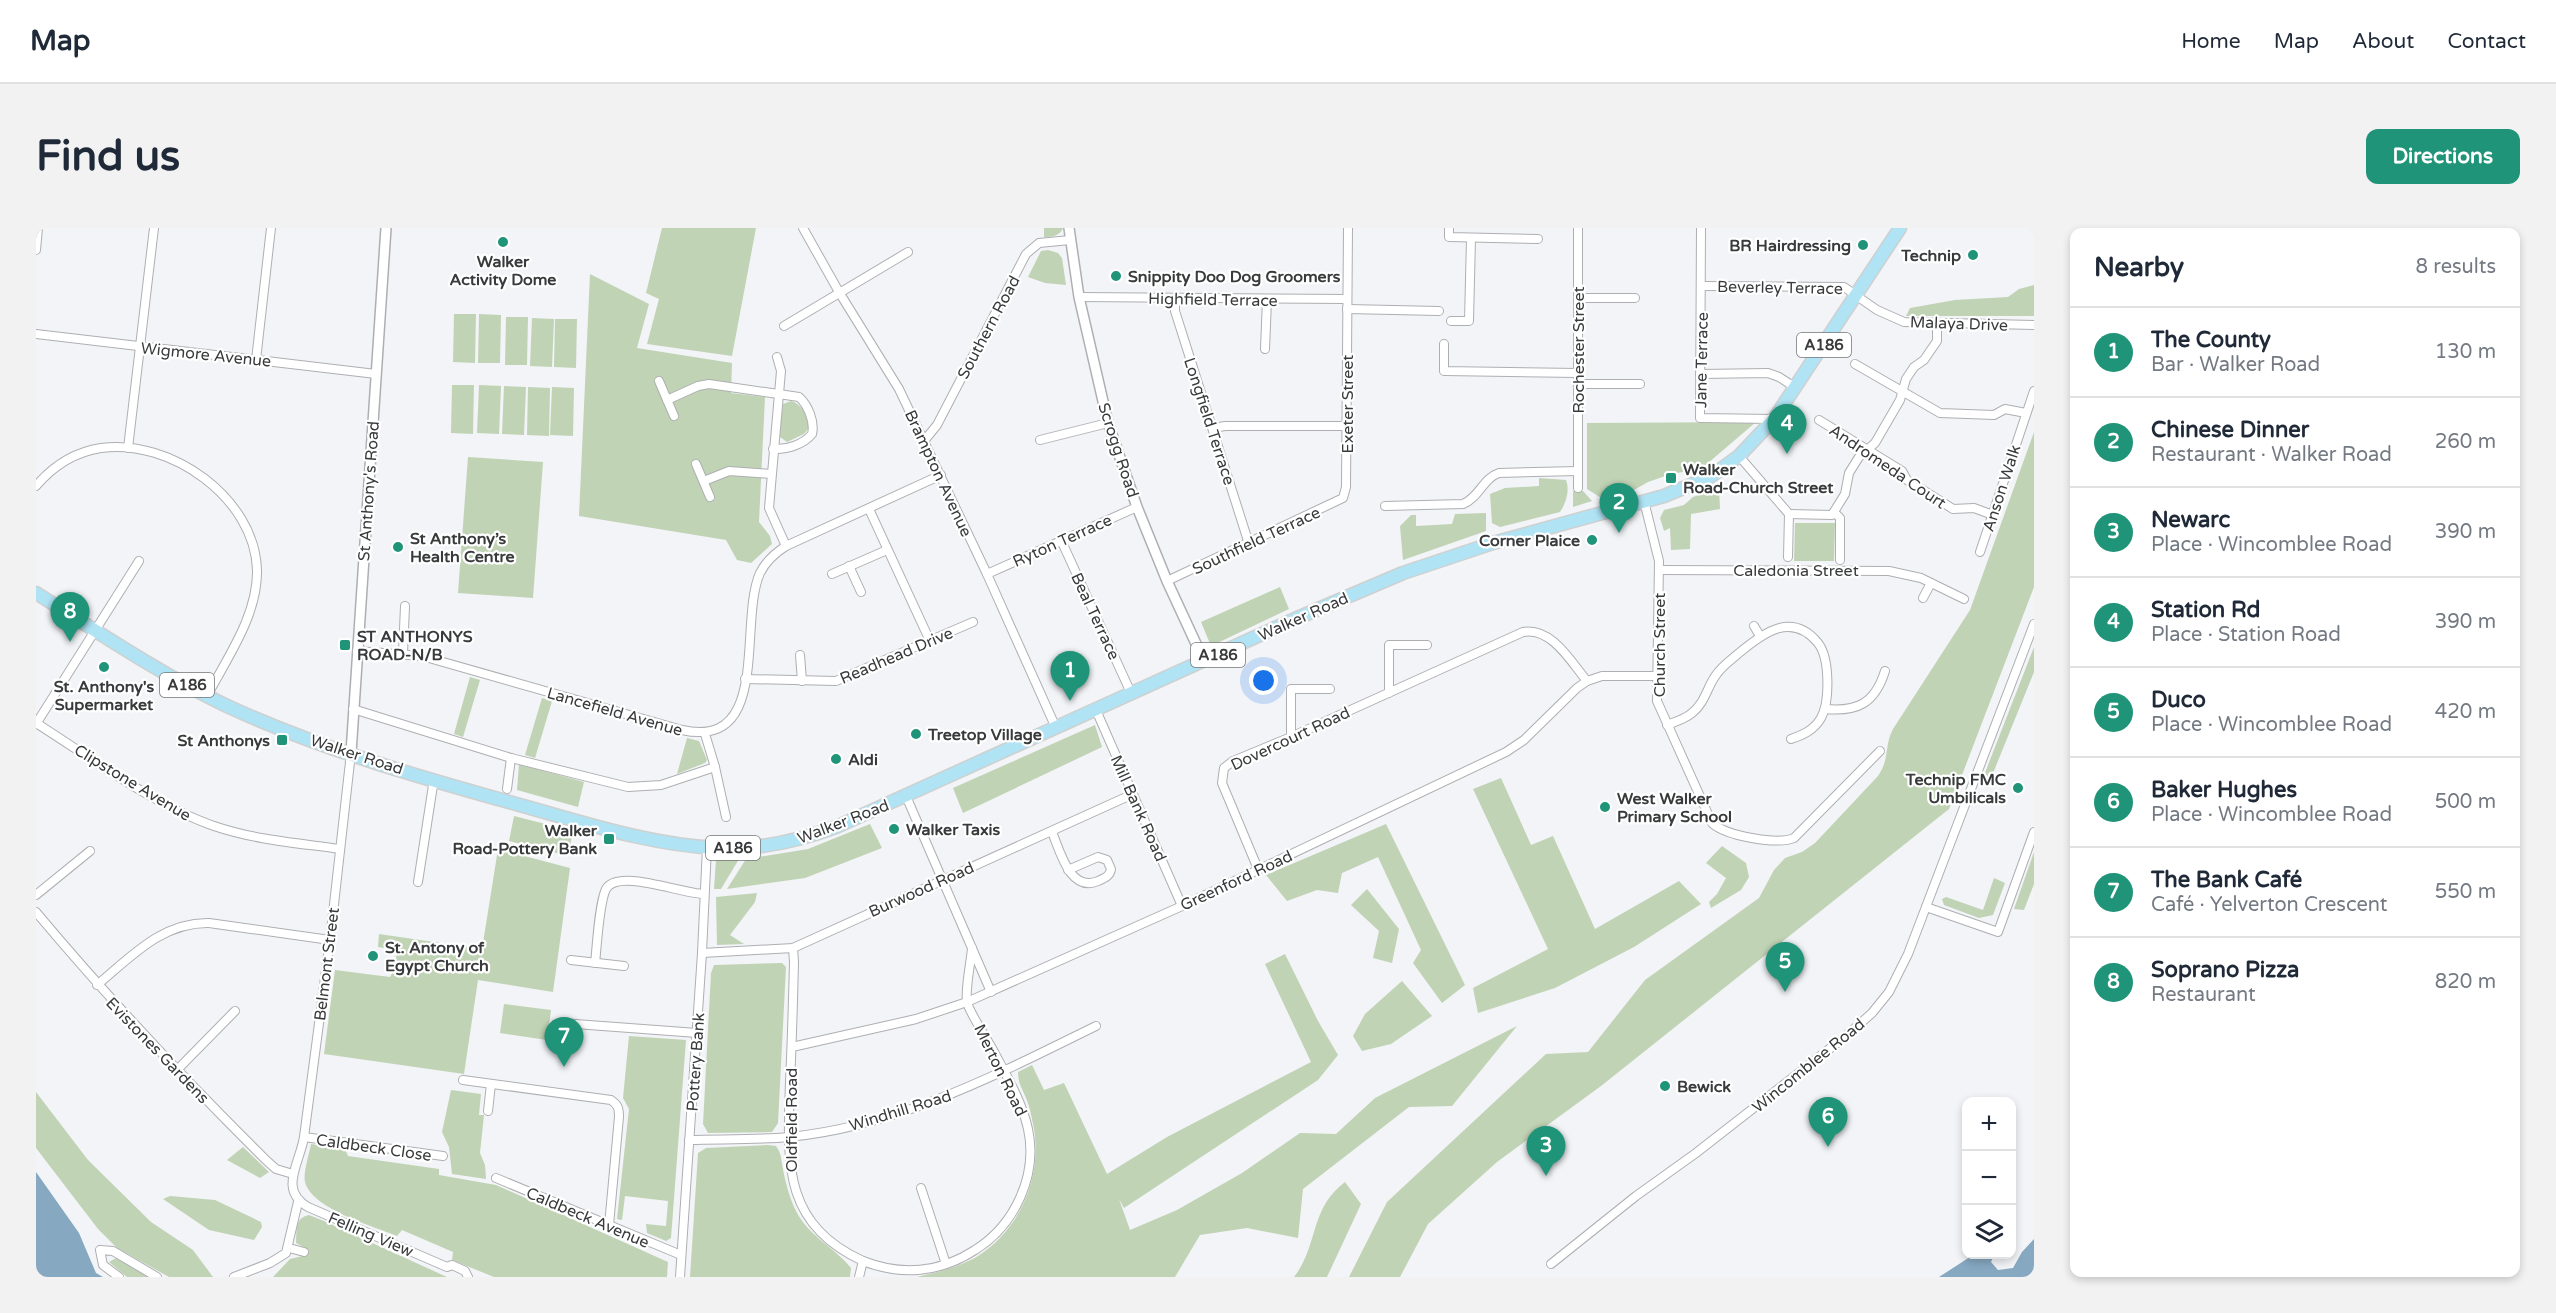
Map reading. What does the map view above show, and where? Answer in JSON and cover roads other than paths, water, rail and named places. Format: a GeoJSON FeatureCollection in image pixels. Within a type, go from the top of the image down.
{"type":"FeatureCollection","features":[{"type":"Feature","properties":{"kind":"main road","name":"A186"},"geometry":{"type":"LineString","coordinates":[[1644,501],[1700,483],[1739,456],[1774,419],[1900,228]]}},
{"type":"Feature","properties":{"kind":"main road","name":"Walker Road"},"geometry":{"type":"LineString","coordinates":[[36,593],[207,696],[277,727],[434,779],[617,831],[664,842],[707,847],[749,848],[802,838],[836,827],[1346,597],[1420,567],[1565,522],[1644,501]]}},
{"type":"Feature","properties":{"kind":"street"},"geometry":{"type":"LineString","coordinates":[[36,250],[38,228]]}},
{"type":"Feature","properties":{"kind":"street"},"geometry":{"type":"LineString","coordinates":[[128,447],[142,347],[154,228]]}},
{"type":"Feature","properties":{"kind":"street"},"geometry":{"type":"LineString","coordinates":[[256,360],[271,228]]}},
{"type":"Feature","properties":{"kind":"street","name":"St Anthony's Road"},"geometry":{"type":"LineString","coordinates":[[351,753],[386,228]]}},
{"type":"Feature","properties":{"kind":"street","name":"Brampton Avenue"},"geometry":{"type":"LineString","coordinates":[[803,228],[839,292],[899,389],[987,574],[1056,728]]}},
{"type":"Feature","properties":{"kind":"street","name":"Scrogg Road"},"geometry":{"type":"LineString","coordinates":[[1069,228],[1079,297],[1108,423],[1137,507],[1167,581],[1204,661]]}},
{"type":"Feature","properties":{"kind":"street","name":"Exeter Street"},"geometry":{"type":"LineString","coordinates":[[1343,498],[1346,487],[1348,228]]}},
{"type":"Feature","properties":{"kind":"street"},"geometry":{"type":"LineString","coordinates":[[1449,228],[1449,237],[1538,239]]}},
{"type":"Feature","properties":{"kind":"street","name":"Rochester Street"},"geometry":{"type":"LineString","coordinates":[[1578,228],[1578,488]]}},
{"type":"Feature","properties":{"kind":"street","name":"Jane Terrace"},"geometry":{"type":"LineString","coordinates":[[1701,228],[1700,418],[1774,419]]}},
{"type":"Feature","properties":{"kind":"street"},"geometry":{"type":"LineString","coordinates":[[1451,321],[1470,321],[1471,238]]}},
{"type":"Feature","properties":{"kind":"street","name":"Southern Road"},"geometry":{"type":"LineString","coordinates":[[924,441],[937,425],[1026,254],[1039,243],[1070,240]]}},
{"type":"Feature","properties":{"kind":"street"},"geometry":{"type":"LineString","coordinates":[[784,326],[908,252]]}},
{"type":"Feature","properties":{"kind":"street","name":"Beverley Terrace"},"geometry":{"type":"LineString","coordinates":[[1702,286],[1839,286],[1848,288],[1856,294]]}},
{"type":"Feature","properties":{"kind":"street","name":"Malaya Drive"},"geometry":{"type":"LineString","coordinates":[[1856,294],[1877,310],[1896,320],[1937,324],[2034,326]]}},
{"type":"Feature","properties":{"kind":"street","name":"Highfield Terrace"},"geometry":{"type":"LineString","coordinates":[[1079,297],[1347,299]]}},
{"type":"Feature","properties":{"kind":"street","name":"Longfield Terrace"},"geometry":{"type":"LineString","coordinates":[[1175,298],[1175,311],[1250,544]]}},
{"type":"Feature","properties":{"kind":"street"},"geometry":{"type":"LineString","coordinates":[[1578,298],[1635,298]]}},
{"type":"Feature","properties":{"kind":"street"},"geometry":{"type":"LineString","coordinates":[[1266,349],[1267,300]]}},
{"type":"Feature","properties":{"kind":"street"},"geometry":{"type":"LineString","coordinates":[[1347,309],[1439,311]]}},
{"type":"Feature","properties":{"kind":"street"},"geometry":{"type":"LineString","coordinates":[[1833,514],[1845,494],[1849,473],[1859,457],[1875,443],[1900,400],[1906,379],[1914,367],[1924,360],[1937,341],[1937,324]]}},
{"type":"Feature","properties":{"kind":"street","name":"Wigmore Avenue"},"geometry":{"type":"LineString","coordinates":[[36,334],[376,374]]}},
{"type":"Feature","properties":{"kind":"street"},"geometry":{"type":"LineString","coordinates":[[1443,345],[1444,371],[1578,373]]}},
{"type":"Feature","properties":{"kind":"street"},"geometry":{"type":"LineString","coordinates":[[777,357],[781,371],[771,474],[770,513],[786,546]]}},
{"type":"Feature","properties":{"kind":"street"},"geometry":{"type":"LineString","coordinates":[[1854,364],[1934,410],[1947,414],[1994,415],[2005,409],[2026,413]]}},
{"type":"Feature","properties":{"kind":"street"},"geometry":{"type":"LineString","coordinates":[[1701,374],[1768,374],[1779,377],[1796,388]]}},
{"type":"Feature","properties":{"kind":"street"},"geometry":{"type":"LineString","coordinates":[[659,381],[674,416]]}},
{"type":"Feature","properties":{"kind":"street"},"geometry":{"type":"LineString","coordinates":[[667,400],[698,386],[709,384],[778,393],[802,399],[813,422],[813,431],[805,441],[786,448],[774,449]]}},
{"type":"Feature","properties":{"kind":"street"},"geometry":{"type":"LineString","coordinates":[[1578,384],[1640,384]]}},
{"type":"Feature","properties":{"kind":"street","name":"Anson Walk"},"geometry":{"type":"LineString","coordinates":[[1980,552],[2034,391]]}},
{"type":"Feature","properties":{"kind":"street","name":"Andromeda Court"},"geometry":{"type":"LineString","coordinates":[[1819,420],[1902,471],[1907,480],[1953,509],[1974,508],[1993,515]]}},
{"type":"Feature","properties":{"kind":"street"},"geometry":{"type":"LineString","coordinates":[[1040,440],[1108,423]]}},
{"type":"Feature","properties":{"kind":"street"},"geometry":{"type":"LineString","coordinates":[[1213,428],[1225,426],[1347,426]]}},
{"type":"Feature","properties":{"kind":"street"},"geometry":{"type":"LineString","coordinates":[[36,486],[55,468],[76,455],[101,448],[128,447],[166,457],[201,477],[221,494],[237,513],[254,549],[257,583],[252,607],[207,696]]}},
{"type":"Feature","properties":{"kind":"street"},"geometry":{"type":"LineString","coordinates":[[1739,456],[1790,514],[1788,557]]}},
{"type":"Feature","properties":{"kind":"street"},"geometry":{"type":"LineString","coordinates":[[696,464],[710,497]]}},
{"type":"Feature","properties":{"kind":"street"},"geometry":{"type":"LineString","coordinates":[[704,481],[729,471],[771,474]]}},
{"type":"Feature","properties":{"kind":"street"},"geometry":{"type":"LineString","coordinates":[[1385,506],[1463,504],[1471,501],[1495,474],[1578,471]]}},
{"type":"Feature","properties":{"kind":"street","name":"Lancefield Avenue"},"geometry":{"type":"LineString","coordinates":[[357,651],[403,653],[433,659],[682,730],[705,734],[720,729],[735,714],[741,700],[757,580],[772,556],[786,546],[941,475]]}},
{"type":"Feature","properties":{"kind":"street","name":"Southfield Terrace"},"geometry":{"type":"LineString","coordinates":[[1167,581],[1250,544],[1343,498]]}},
{"type":"Feature","properties":{"kind":"street","name":"Church Street"},"geometry":{"type":"LineString","coordinates":[[1644,501],[1657,549],[1659,570],[1657,701],[1712,823],[1717,828],[1735,834],[1776,841],[1790,840],[1799,835],[1880,751]]}},
{"type":"Feature","properties":{"kind":"street","name":"Ryton Terrace"},"geometry":{"type":"LineString","coordinates":[[987,574],[1137,507]]}},
{"type":"Feature","properties":{"kind":"street"},"geometry":{"type":"LineString","coordinates":[[869,509],[930,641]]}},
{"type":"Feature","properties":{"kind":"street"},"geometry":{"type":"LineString","coordinates":[[1790,514],[1833,514],[1840,518],[1840,560]]}},
{"type":"Feature","properties":{"kind":"street","name":"Beal Terrace"},"geometry":{"type":"LineString","coordinates":[[1060,540],[1131,693]]}},
{"type":"Feature","properties":{"kind":"street"},"geometry":{"type":"LineString","coordinates":[[832,574],[887,550]]}},
{"type":"Feature","properties":{"kind":"street"},"geometry":{"type":"LineString","coordinates":[[36,723],[139,561]]}},
{"type":"Feature","properties":{"kind":"street"},"geometry":{"type":"LineString","coordinates":[[849,566],[861,592]]}},
{"type":"Feature","properties":{"kind":"street","name":"Caledonia Street"},"geometry":{"type":"LineString","coordinates":[[1659,570],[1889,571],[1910,574],[1964,599]]}},
{"type":"Feature","properties":{"kind":"street"},"geometry":{"type":"LineString","coordinates":[[1923,598],[1931,583]]}},
{"type":"Feature","properties":{"kind":"street"},"geometry":{"type":"LineString","coordinates":[[403,653],[405,606]]}},
{"type":"Feature","properties":{"kind":"street","name":"Readhead Drive"},"geometry":{"type":"LineString","coordinates":[[745,679],[802,681],[844,679],[973,622]]}},
{"type":"Feature","properties":{"kind":"street","name":"Wincomblee Road"},"geometry":{"type":"LineString","coordinates":[[1551,1264],[1636,1196],[1780,1089],[1846,1036],[1872,1013],[1889,992],[1926,907],[2034,624]]}},
{"type":"Feature","properties":{"kind":"street"},"geometry":{"type":"LineString","coordinates":[[1754,626],[1760,636]]}},
{"type":"Feature","properties":{"kind":"street"},"geometry":{"type":"LineString","coordinates":[[1667,725],[1692,713],[1704,700],[1720,670],[1760,636],[1776,627],[1786,626],[1803,631],[1817,642],[1825,657],[1825,709],[1816,724],[1803,735],[1791,739]]}},
{"type":"Feature","properties":{"kind":"street","name":"Dovercourt Road"},"geometry":{"type":"LineString","coordinates":[[1258,869],[1222,783],[1222,773],[1233,761],[1291,738],[1514,635],[1531,631],[1539,632],[1550,639],[1587,681]]}},
{"type":"Feature","properties":{"kind":"street"},"geometry":{"type":"LineString","coordinates":[[1389,693],[1389,645],[1427,645]]}},
{"type":"Feature","properties":{"kind":"street"},"geometry":{"type":"LineString","coordinates":[[800,655],[802,681]]}},
{"type":"Feature","properties":{"kind":"street"},"geometry":{"type":"LineString","coordinates":[[1825,709],[1852,708],[1868,702],[1878,689],[1885,671]]}},
{"type":"Feature","properties":{"kind":"street"},"geometry":{"type":"LineString","coordinates":[[1587,681],[1602,676],[1656,676]]}},
{"type":"Feature","properties":{"kind":"street","name":"Greenford Road"},"geometry":{"type":"LineString","coordinates":[[792,1047],[915,1019],[967,1002],[1182,906],[1506,752],[1524,740],[1587,681]]}},
{"type":"Feature","properties":{"kind":"street"},"geometry":{"type":"LineString","coordinates":[[1291,738],[1291,689],[1330,689]]}},
{"type":"Feature","properties":{"kind":"street"},"geometry":{"type":"LineString","coordinates":[[353,709],[511,758],[636,788],[661,785],[716,767]]}},
{"type":"Feature","properties":{"kind":"street","name":"Mill Bank Road"},"geometry":{"type":"LineString","coordinates":[[1096,710],[1182,906]]}},
{"type":"Feature","properties":{"kind":"street","name":"Clipstone Avenue"},"geometry":{"type":"LineString","coordinates":[[36,723],[166,805],[198,820],[259,838],[340,849]]}},
{"type":"Feature","properties":{"kind":"street"},"geometry":{"type":"LineString","coordinates":[[705,734],[716,767],[726,817]]}},
{"type":"Feature","properties":{"kind":"street","name":"Belmont Street"},"geometry":{"type":"LineString","coordinates":[[293,1174],[301,1154],[304,1137],[330,940],[351,753]]}},
{"type":"Feature","properties":{"kind":"street"},"geometry":{"type":"LineString","coordinates":[[507,789],[511,758]]}},
{"type":"Feature","properties":{"kind":"street"},"geometry":{"type":"LineString","coordinates":[[418,882],[434,779]]}},
{"type":"Feature","properties":{"kind":"street","name":"Burwood Road"},"geometry":{"type":"LineString","coordinates":[[702,953],[793,948],[1133,794]]}},
{"type":"Feature","properties":{"kind":"street"},"geometry":{"type":"LineString","coordinates":[[906,796],[991,992]]}},
{"type":"Feature","properties":{"kind":"street"},"geometry":{"type":"LineString","coordinates":[[1052,832],[1068,870],[1075,877],[1087,884],[1106,878],[1111,868],[1107,860],[1098,857],[1068,870]]}},
{"type":"Feature","properties":{"kind":"street"},"geometry":{"type":"LineString","coordinates":[[1926,907],[1998,932],[2034,832]]}},
{"type":"Feature","properties":{"kind":"street","name":"Pottery Bank"},"geometry":{"type":"LineString","coordinates":[[680,1277],[707,847]]}},
{"type":"Feature","properties":{"kind":"street"},"geometry":{"type":"LineString","coordinates":[[36,895],[90,851]]}},
{"type":"Feature","properties":{"kind":"street"},"geometry":{"type":"LineString","coordinates":[[595,963],[605,892],[613,883],[628,880],[693,894],[704,894]]}},
{"type":"Feature","properties":{"kind":"street","name":"Evistones Gardens"},"geometry":{"type":"LineString","coordinates":[[36,912],[97,985],[176,1071],[276,1169],[293,1174]]}},
{"type":"Feature","properties":{"kind":"street"},"geometry":{"type":"LineString","coordinates":[[97,985],[153,939],[169,930],[190,924],[227,925],[330,940]]}},
{"type":"Feature","properties":{"kind":"street","name":"Oldfield Road"},"geometry":{"type":"LineString","coordinates":[[793,948],[788,1137],[790,1176],[802,1208],[827,1238],[843,1251],[863,1262]]}},
{"type":"Feature","properties":{"kind":"street"},"geometry":{"type":"LineString","coordinates":[[967,1002],[972,948]]}},
{"type":"Feature","properties":{"kind":"street"},"geometry":{"type":"LineString","coordinates":[[571,960],[624,966]]}},
{"type":"Feature","properties":{"kind":"street","name":"Merton Road"},"geometry":{"type":"LineString","coordinates":[[863,1262],[903,1271],[923,1270],[946,1264],[970,1254],[997,1233],[1016,1207],[1027,1178],[1030,1154],[1028,1130],[1023,1112],[1004,1071],[967,1002]]}},
{"type":"Feature","properties":{"kind":"street"},"geometry":{"type":"LineString","coordinates":[[176,1071],[235,1011]]}},
{"type":"Feature","properties":{"kind":"street"},"geometry":{"type":"LineString","coordinates":[[562,1023],[697,1033]]}},
{"type":"Feature","properties":{"kind":"street","name":"Windhill Road"},"geometry":{"type":"LineString","coordinates":[[689,1140],[788,1137],[846,1127],[905,1111],[951,1095],[1096,1026]]}},
{"type":"Feature","properties":{"kind":"street"},"geometry":{"type":"LineString","coordinates":[[463,1080],[610,1100],[618,1106],[619,1117],[609,1226]]}},
{"type":"Feature","properties":{"kind":"street"},"geometry":{"type":"LineString","coordinates":[[488,1111],[491,1084]]}},
{"type":"Feature","properties":{"kind":"street","name":"Caldbeck Close"},"geometry":{"type":"LineString","coordinates":[[304,1137],[443,1156]]}},
{"type":"Feature","properties":{"kind":"street"},"geometry":{"type":"LineString","coordinates":[[234,1277],[281,1257],[289,1248],[298,1202],[291,1185],[293,1174]]}},
{"type":"Feature","properties":{"kind":"street","name":"Caldbeck Avenue"},"geometry":{"type":"LineString","coordinates":[[496,1178],[681,1255]]}},
{"type":"Feature","properties":{"kind":"street"},"geometry":{"type":"LineString","coordinates":[[921,1188],[946,1264]]}},
{"type":"Feature","properties":{"kind":"street","name":"Felling View"},"geometry":{"type":"LineString","coordinates":[[298,1202],[447,1267],[452,1265],[465,1271],[468,1277]]}},
{"type":"Feature","properties":{"kind":"street"},"geometry":{"type":"LineString","coordinates":[[289,1248],[304,1252]]}},
{"type":"Feature","properties":{"kind":"street"},"geometry":{"type":"LineString","coordinates":[[119,1277],[103,1265],[100,1251],[113,1251],[157,1277]]}},
{"type":"Feature","properties":{"kind":"street"},"geometry":{"type":"LineString","coordinates":[[859,1277],[863,1262]]}},
{"type":"Feature","properties":{"kind":"water"},"geometry":{"type":"Polygon","coordinates":[[[36,1172],[79,1233],[96,1273],[103,1277],[36,1277],[36,1172]]]}},
{"type":"Feature","properties":{"kind":"water"},"geometry":{"type":"Polygon","coordinates":[[[2034,1239],[2034,1277],[1939,1277],[1967,1259],[1992,1259],[1991,1262],[1998,1270],[2013,1268],[2022,1252],[2034,1239]]]}},
{"type":"Feature","properties":{"kind":"place","name":"Walker Activity Dome"},"geometry":{"type":"Point","coordinates":[503,242]}},
{"type":"Feature","properties":{"kind":"place","name":"BR Hairdressing"},"geometry":{"type":"Point","coordinates":[1863,245]}},
{"type":"Feature","properties":{"kind":"place","name":"Technip"},"geometry":{"type":"Point","coordinates":[1973,255]}},
{"type":"Feature","properties":{"kind":"place","name":"Snippity Doo Dog Groomers"},"geometry":{"type":"Point","coordinates":[1116,276]}},
{"type":"Feature","properties":{"kind":"place","name":"Station Rd"},"geometry":{"type":"Point","coordinates":[1787,454]}},
{"type":"Feature","properties":{"kind":"place","name":"Walker Road-Church Street"},"geometry":{"type":"Point","coordinates":[1671,478]}},
{"type":"Feature","properties":{"kind":"place","name":"Chinese Dinner"},"geometry":{"type":"Point","coordinates":[1619,533]}},
{"type":"Feature","properties":{"kind":"place","name":"Corner Plaice"},"geometry":{"type":"Point","coordinates":[1592,540]}},
{"type":"Feature","properties":{"kind":"place","name":"St Anthony’s Health Centre"},"geometry":{"type":"Point","coordinates":[398,547]}},
{"type":"Feature","properties":{"kind":"place","name":"Soprano Pizza"},"geometry":{"type":"Point","coordinates":[70,642]}},
{"type":"Feature","properties":{"kind":"place","name":"ST ANTHONYS ROAD-N/B"},"geometry":{"type":"Point","coordinates":[345,645]}},
{"type":"Feature","properties":{"kind":"place","name":"St. Anthony's Supermarket"},"geometry":{"type":"Point","coordinates":[104,667]}},
{"type":"Feature","properties":{"kind":"place","name":"The County"},"geometry":{"type":"Point","coordinates":[1070,701]}},
{"type":"Feature","properties":{"kind":"place","name":"Treetop Village"},"geometry":{"type":"Point","coordinates":[916,734]}},
{"type":"Feature","properties":{"kind":"place","name":"St Anthonys"},"geometry":{"type":"Point","coordinates":[282,740]}},
{"type":"Feature","properties":{"kind":"place","name":"Aldi"},"geometry":{"type":"Point","coordinates":[836,759]}},
{"type":"Feature","properties":{"kind":"place","name":"Technip FMC Umbilicals"},"geometry":{"type":"Point","coordinates":[2018,788]}},
{"type":"Feature","properties":{"kind":"place","name":"West Walker Primary School"},"geometry":{"type":"Point","coordinates":[1605,807]}},
{"type":"Feature","properties":{"kind":"place","name":"Walker Taxis"},"geometry":{"type":"Point","coordinates":[894,829]}},
{"type":"Feature","properties":{"kind":"place","name":"Walker Road-Pottery Bank"},"geometry":{"type":"Point","coordinates":[609,839]}},
{"type":"Feature","properties":{"kind":"place","name":"St. Antony of Egypt Church"},"geometry":{"type":"Point","coordinates":[373,956]}},
{"type":"Feature","properties":{"kind":"place","name":"Duco"},"geometry":{"type":"Point","coordinates":[1785,992]}},
{"type":"Feature","properties":{"kind":"place","name":"The Bank Café"},"geometry":{"type":"Point","coordinates":[564,1067]}},
{"type":"Feature","properties":{"kind":"place","name":"Bewick"},"geometry":{"type":"Point","coordinates":[1665,1086]}},
{"type":"Feature","properties":{"kind":"place","name":"Baker Hughes"},"geometry":{"type":"Point","coordinates":[1828,1147]}},
{"type":"Feature","properties":{"kind":"place","name":"Newarc"},"geometry":{"type":"Point","coordinates":[1546,1176]}}]}
